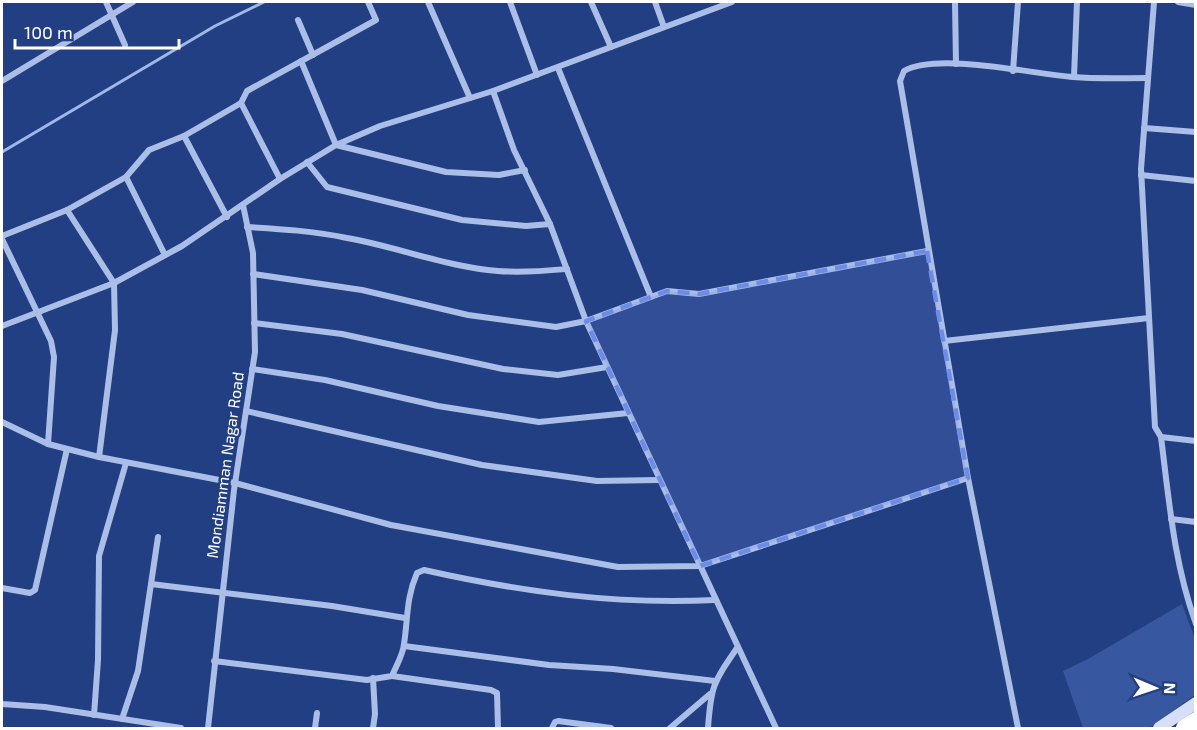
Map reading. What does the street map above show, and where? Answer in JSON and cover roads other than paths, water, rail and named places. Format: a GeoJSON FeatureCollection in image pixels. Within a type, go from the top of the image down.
{"type":"FeatureCollection","features":[{"type":"Feature","properties":{"kind":"highway"},"geometry":{"type":"LineString","coordinates":[[1185,729],[1196,721]]}},
{"type":"Feature","properties":{"kind":"street"},"geometry":{"type":"LineString","coordinates":[[106,2],[125,45]]}},
{"type":"Feature","properties":{"kind":"street"},"geometry":{"type":"LineString","coordinates":[[2,81],[133,2]]}},
{"type":"Feature","properties":{"kind":"street"},"geometry":{"type":"LineString","coordinates":[[48,444],[54,357],[51,341],[2,238],[67,210],[126,177],[149,150],[184,136],[241,103],[247,91],[376,20],[368,2]]}},
{"type":"Feature","properties":{"kind":"street"},"geometry":{"type":"LineString","coordinates":[[429,2],[470,99]]}},
{"type":"Feature","properties":{"kind":"street"},"geometry":{"type":"LineString","coordinates":[[510,2],[537,75]]}},
{"type":"Feature","properties":{"kind":"street"},"geometry":{"type":"LineString","coordinates":[[591,2],[611,47]]}},
{"type":"Feature","properties":{"kind":"street"},"geometry":{"type":"LineString","coordinates":[[655,2],[664,27]]}},
{"type":"Feature","properties":{"kind":"street"},"geometry":{"type":"LineString","coordinates":[[2,326],[114,284],[226,217],[307,162],[380,126],[493,91],[732,2]]}},
{"type":"Feature","properties":{"kind":"street"},"geometry":{"type":"LineString","coordinates":[[955,2],[956,64]]}},
{"type":"Feature","properties":{"kind":"street"},"geometry":{"type":"LineString","coordinates":[[1013,71],[1018,2]]}},
{"type":"Feature","properties":{"kind":"street"},"geometry":{"type":"LineString","coordinates":[[1074,77],[1077,2]]}},
{"type":"Feature","properties":{"kind":"street"},"geometry":{"type":"LineString","coordinates":[[1154,2],[1141,175],[1155,427],[1161,437],[1171,519],[1186,597],[1196,624]]}},
{"type":"Feature","properties":{"kind":"street"},"geometry":{"type":"LineString","coordinates":[[1178,2],[1196,5]]}},
{"type":"Feature","properties":{"kind":"street"},"geometry":{"type":"LineString","coordinates":[[297,20],[313,55]]}},
{"type":"Feature","properties":{"kind":"street"},"geometry":{"type":"LineString","coordinates":[[301,62],[336,146]]}},
{"type":"Feature","properties":{"kind":"street"},"geometry":{"type":"LineString","coordinates":[[1018,729],[968,478],[927,251],[900,81],[904,71],[911,67],[956,64],[1074,77],[1147,78]]}},
{"type":"Feature","properties":{"kind":"street"},"geometry":{"type":"LineString","coordinates":[[558,68],[651,297]]}},
{"type":"Feature","properties":{"kind":"street"},"geometry":{"type":"LineString","coordinates":[[493,91],[550,224],[586,321],[776,729]]}},
{"type":"Feature","properties":{"kind":"street"},"geometry":{"type":"LineString","coordinates":[[241,103],[280,179]]}},
{"type":"Feature","properties":{"kind":"street"},"geometry":{"type":"LineString","coordinates":[[1144,128],[1196,132]]}},
{"type":"Feature","properties":{"kind":"street"},"geometry":{"type":"LineString","coordinates":[[184,136],[226,217]]}},
{"type":"Feature","properties":{"kind":"street"},"geometry":{"type":"LineString","coordinates":[[336,146],[446,172],[499,175],[525,170]]}},
{"type":"Feature","properties":{"kind":"street"},"geometry":{"type":"LineString","coordinates":[[307,162],[327,187],[462,220],[526,226],[550,224]]}},
{"type":"Feature","properties":{"kind":"street"},"geometry":{"type":"LineString","coordinates":[[1141,175],[1196,181]]}},
{"type":"Feature","properties":{"kind":"street"},"geometry":{"type":"LineString","coordinates":[[126,177],[165,255]]}},
{"type":"Feature","properties":{"kind":"street","name":"Mondiamman Nagar Road"},"geometry":{"type":"LineString","coordinates":[[208,729],[235,483],[252,369],[253,253],[243,205]]}},
{"type":"Feature","properties":{"kind":"street"},"geometry":{"type":"LineString","coordinates":[[67,210],[114,284],[115,330],[99,457]]}},
{"type":"Feature","properties":{"kind":"street"},"geometry":{"type":"LineString","coordinates":[[247,227],[294,229],[348,238],[452,264],[497,271],[532,273],[567,269]]}},
{"type":"Feature","properties":{"kind":"street"},"geometry":{"type":"LineString","coordinates":[[253,274],[362,290],[468,315],[556,327],[586,321],[667,291],[699,294],[927,251]]}},
{"type":"Feature","properties":{"kind":"street"},"geometry":{"type":"LineString","coordinates":[[944,340],[1149,318]]}},
{"type":"Feature","properties":{"kind":"street"},"geometry":{"type":"LineString","coordinates":[[254,323],[342,334],[503,369],[558,375],[607,368]]}},
{"type":"Feature","properties":{"kind":"street"},"geometry":{"type":"LineString","coordinates":[[252,369],[325,380],[438,406],[539,422],[628,413]]}},
{"type":"Feature","properties":{"kind":"street"},"geometry":{"type":"LineString","coordinates":[[246,411],[482,465],[597,481],[659,480]]}},
{"type":"Feature","properties":{"kind":"street"},"geometry":{"type":"LineString","coordinates":[[2,422],[48,444],[99,457],[235,483],[391,525],[505,548],[618,567],[700,567],[968,478]]}},
{"type":"Feature","properties":{"kind":"street"},"geometry":{"type":"LineString","coordinates":[[1161,437],[1196,441]]}},
{"type":"Feature","properties":{"kind":"street"},"geometry":{"type":"LineString","coordinates":[[2,588],[30,593],[35,590],[67,449]]}},
{"type":"Feature","properties":{"kind":"street"},"geometry":{"type":"LineString","coordinates":[[93,715],[98,660],[99,556],[126,463]]}},
{"type":"Feature","properties":{"kind":"street"},"geometry":{"type":"LineString","coordinates":[[1171,519],[1196,522]]}},
{"type":"Feature","properties":{"kind":"street"},"geometry":{"type":"LineString","coordinates":[[122,719],[138,671],[158,537]]}},
{"type":"Feature","properties":{"kind":"street"},"geometry":{"type":"LineString","coordinates":[[392,676],[404,646],[405,618],[414,579],[417,573],[424,570],[529,592],[664,602],[715,600]]}},
{"type":"Feature","properties":{"kind":"street"},"geometry":{"type":"LineString","coordinates":[[151,584],[405,618]]}},
{"type":"Feature","properties":{"kind":"street"},"geometry":{"type":"LineString","coordinates":[[404,646],[549,665],[613,669],[715,681]]}},
{"type":"Feature","properties":{"kind":"street"},"geometry":{"type":"LineString","coordinates":[[708,729],[710,694],[715,681],[737,648]]}},
{"type":"Feature","properties":{"kind":"street"},"geometry":{"type":"LineString","coordinates":[[214,661],[373,678],[392,676],[491,690],[497,693],[499,699],[498,729]]}},
{"type":"Feature","properties":{"kind":"street"},"geometry":{"type":"LineString","coordinates":[[373,678],[375,714],[373,729]]}},
{"type":"Feature","properties":{"kind":"street"},"geometry":{"type":"LineString","coordinates":[[670,729],[710,694]]}},
{"type":"Feature","properties":{"kind":"street"},"geometry":{"type":"LineString","coordinates":[[1159,729],[1196,703]]}},
{"type":"Feature","properties":{"kind":"street"},"geometry":{"type":"LineString","coordinates":[[2,704],[181,729]]}},
{"type":"Feature","properties":{"kind":"street"},"geometry":{"type":"LineString","coordinates":[[315,729],[317,713]]}},
{"type":"Feature","properties":{"kind":"street"},"geometry":{"type":"LineString","coordinates":[[552,729],[558,721],[611,729]]}},
{"type":"Feature","properties":{"kind":"waterway"},"geometry":{"type":"LineString","coordinates":[[2,152],[215,26],[264,2]]}}]}
